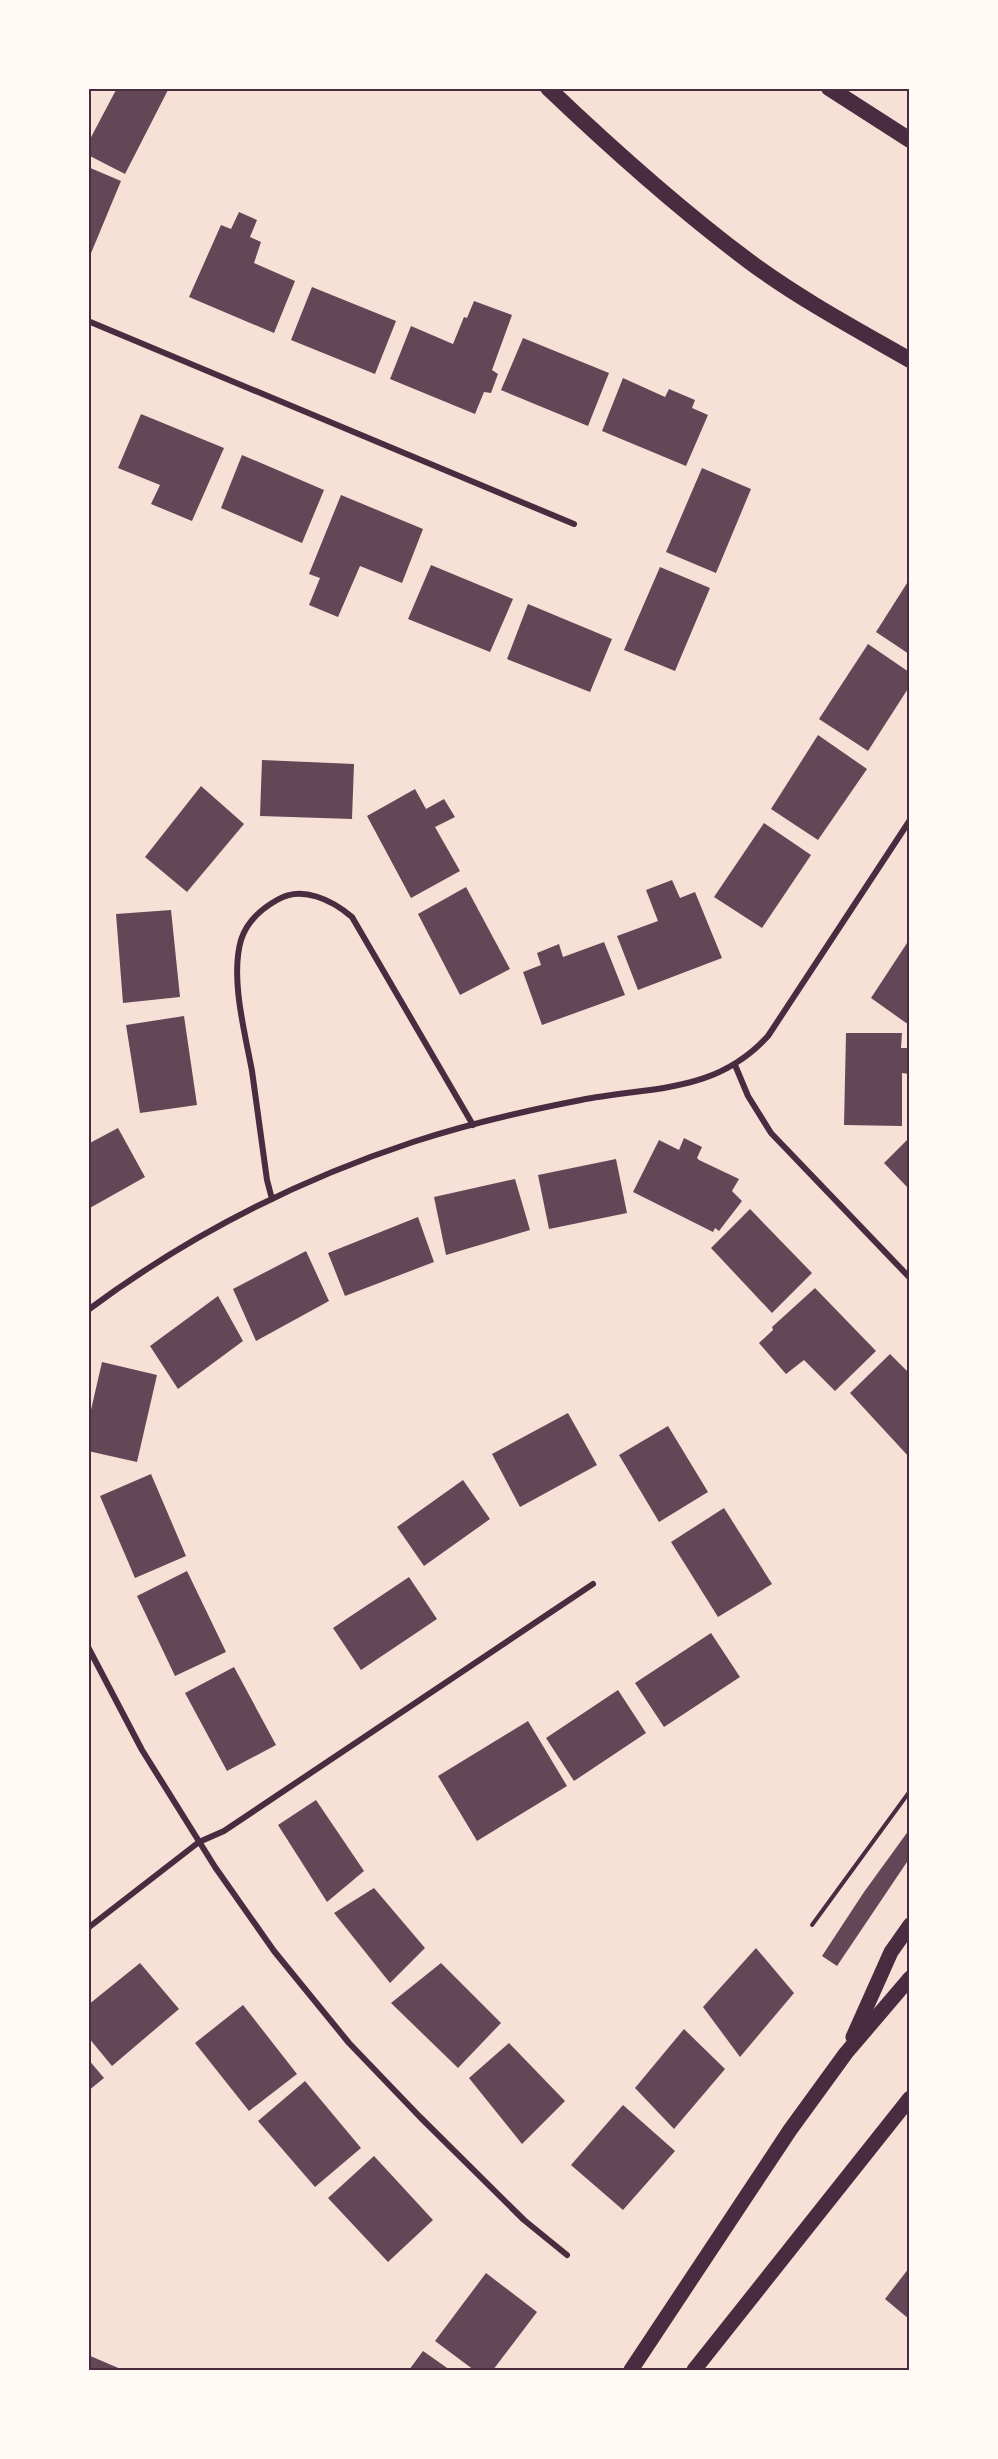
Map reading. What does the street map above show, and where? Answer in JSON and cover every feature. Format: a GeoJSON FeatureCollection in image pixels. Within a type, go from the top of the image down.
{"type":"FeatureCollection","features":[{"type":"Feature","properties":{"kind":"highway"},"geometry":{"type":"LineString","coordinates":[[548,88],[592,130],[680,206],[751,262],[833,316],[909,360]]}},
{"type":"Feature","properties":{"kind":"highway"},"geometry":{"type":"LineString","coordinates":[[829,88],[909,140]]}},
{"type":"Feature","properties":{"kind":"main road"},"geometry":{"type":"LineString","coordinates":[[846,2053],[891,1952],[909,1925]]}},
{"type":"Feature","properties":{"kind":"main road"},"geometry":{"type":"LineString","coordinates":[[631,2370],[790,2130],[846,2053],[909,1978]]}},
{"type":"Feature","properties":{"kind":"main road"},"geometry":{"type":"LineString","coordinates":[[694,2370],[908,2101]]}},
{"type":"Feature","properties":{"kind":"street"},"geometry":{"type":"LineString","coordinates":[[88,321],[574,524]]}},
{"type":"Feature","properties":{"kind":"street"},"geometry":{"type":"LineString","coordinates":[[88,1310],[121,1286],[191,1242],[272,1199],[370,1158],[414,1142],[473,1125],[591,1098],[678,1086],[710,1077],[735,1065],[752,1053],[768,1036],[909,820]]}},
{"type":"Feature","properties":{"kind":"street"},"geometry":{"type":"LineString","coordinates":[[272,1199],[267,1180],[241,1005],[238,962],[242,939],[249,923],[264,907],[282,897],[300,894],[318,896],[337,904],[352,917],[473,1125]]}},
{"type":"Feature","properties":{"kind":"street"},"geometry":{"type":"LineString","coordinates":[[735,1065],[748,1096],[771,1133],[909,1278]]}},
{"type":"Feature","properties":{"kind":"street"},"geometry":{"type":"LineString","coordinates":[[88,1928],[199,1842],[224,1830],[593,1584]]}},
{"type":"Feature","properties":{"kind":"street"},"geometry":{"type":"LineString","coordinates":[[88,1647],[142,1750],[199,1842],[274,1951],[350,2043],[524,2220],[567,2255]]}},
{"type":"Feature","properties":{"kind":"path"},"geometry":{"type":"LineString","coordinates":[[812,1925],[909,1791]]}},
{"type":"Feature","properties":{"kind":"building"},"geometry":{"type":"Polygon","coordinates":[[[117,88],[169,88],[125,174],[88,155],[88,143],[117,88]]]}},
{"type":"Feature","properties":{"kind":"building"},"geometry":{"type":"Polygon","coordinates":[[[88,167],[121,181],[89,258],[88,258],[88,167]]]}},
{"type":"Feature","properties":{"kind":"building"},"geometry":{"type":"Polygon","coordinates":[[[239,212],[257,220],[250,237],[261,242],[254,263],[295,281],[274,333],[189,297],[221,225],[231,229],[239,212]]]}},
{"type":"Feature","properties":{"kind":"building"},"geometry":{"type":"Polygon","coordinates":[[[312,287],[396,321],[375,374],[291,340],[312,287]]]}},
{"type":"Feature","properties":{"kind":"building"},"geometry":{"type":"Polygon","coordinates":[[[474,301],[512,315],[492,370],[498,374],[491,393],[484,392],[475,414],[390,379],[411,326],[453,344],[464,317],[467,318],[474,301]]]}},
{"type":"Feature","properties":{"kind":"building"},"geometry":{"type":"Polygon","coordinates":[[[523,338],[609,373],[588,426],[501,390],[523,338]]]}},
{"type":"Feature","properties":{"kind":"building"},"geometry":{"type":"Polygon","coordinates":[[[623,378],[665,397],[669,389],[695,400],[692,408],[708,415],[686,466],[602,431],[623,378]]]}},
{"type":"Feature","properties":{"kind":"building"},"geometry":{"type":"Polygon","coordinates":[[[141,414],[224,448],[192,521],[151,504],[160,485],[118,468],[141,414]]]}},
{"type":"Feature","properties":{"kind":"building"},"geometry":{"type":"Polygon","coordinates":[[[242,455],[324,490],[302,543],[221,508],[242,455]]]}},
{"type":"Feature","properties":{"kind":"building"},"geometry":{"type":"Polygon","coordinates":[[[702,468],[751,489],[716,573],[666,552],[702,468]]]}},
{"type":"Feature","properties":{"kind":"building"},"geometry":{"type":"Polygon","coordinates":[[[341,495],[423,529],[402,583],[360,566],[338,617],[309,605],[320,578],[309,574],[341,495]]]}},
{"type":"Feature","properties":{"kind":"building"},"geometry":{"type":"Polygon","coordinates":[[[431,565],[513,599],[490,652],[408,619],[431,565]]]}},
{"type":"Feature","properties":{"kind":"building"},"geometry":{"type":"Polygon","coordinates":[[[660,567],[710,588],[675,671],[624,650],[660,567]]]}},
{"type":"Feature","properties":{"kind":"building"},"geometry":{"type":"Polygon","coordinates":[[[909,580],[909,654],[876,632],[909,580]]]}},
{"type":"Feature","properties":{"kind":"building"},"geometry":{"type":"Polygon","coordinates":[[[528,604],[612,639],[590,692],[507,659],[528,604]]]}},
{"type":"Feature","properties":{"kind":"building"},"geometry":{"type":"Polygon","coordinates":[[[868,644],[909,672],[909,687],[868,751],[819,719],[868,644]]]}},
{"type":"Feature","properties":{"kind":"building"},"geometry":{"type":"Polygon","coordinates":[[[818,735],[867,769],[818,840],[771,809],[818,735]]]}},
{"type":"Feature","properties":{"kind":"building"},"geometry":{"type":"Polygon","coordinates":[[[262,760],[354,764],[352,819],[260,816],[262,760]]]}},
{"type":"Feature","properties":{"kind":"building"},"geometry":{"type":"Polygon","coordinates":[[[201,786],[244,824],[187,892],[145,857],[201,786]]]}},
{"type":"Feature","properties":{"kind":"building"},"geometry":{"type":"Polygon","coordinates":[[[415,789],[426,809],[444,799],[455,817],[435,827],[460,871],[411,898],[367,816],[415,789]]]}},
{"type":"Feature","properties":{"kind":"building"},"geometry":{"type":"Polygon","coordinates":[[[764,823],[811,855],[762,928],[714,897],[764,823]]]}},
{"type":"Feature","properties":{"kind":"building"},"geometry":{"type":"Polygon","coordinates":[[[672,880],[680,898],[695,892],[722,958],[638,990],[617,936],[658,921],[646,890],[672,880]]]}},
{"type":"Feature","properties":{"kind":"building"},"geometry":{"type":"Polygon","coordinates":[[[466,887],[510,969],[460,995],[418,914],[466,887]]]}},
{"type":"Feature","properties":{"kind":"building"},"geometry":{"type":"Polygon","coordinates":[[[171,910],[180,997],[123,1003],[116,914],[171,910]]]}},
{"type":"Feature","properties":{"kind":"building"},"geometry":{"type":"Polygon","coordinates":[[[909,940],[909,1025],[871,998],[909,940]]]}},
{"type":"Feature","properties":{"kind":"building"},"geometry":{"type":"Polygon","coordinates":[[[604,942],[625,995],[542,1025],[523,972],[541,965],[537,953],[559,944],[563,957],[604,942]]]}},
{"type":"Feature","properties":{"kind":"building"},"geometry":{"type":"Polygon","coordinates":[[[184,1016],[197,1105],[140,1113],[126,1025],[184,1016]]]}},
{"type":"Feature","properties":{"kind":"building"},"geometry":{"type":"Polygon","coordinates":[[[846,1033],[902,1033],[901,1048],[909,1048],[909,1074],[902,1073],[902,1126],[844,1125],[846,1033]]]}},
{"type":"Feature","properties":{"kind":"building"},"geometry":{"type":"Polygon","coordinates":[[[118,1128],[145,1177],[88,1209],[88,1144],[118,1128]]]}},
{"type":"Feature","properties":{"kind":"building"},"geometry":{"type":"Polygon","coordinates":[[[684,1138],[702,1147],[697,1158],[699,1160],[739,1179],[732,1191],[742,1201],[719,1231],[715,1228],[713,1232],[633,1192],[659,1140],[679,1150],[684,1138]]]}},
{"type":"Feature","properties":{"kind":"building"},"geometry":{"type":"Polygon","coordinates":[[[909,1138],[909,1189],[884,1163],[909,1138]]]}},
{"type":"Feature","properties":{"kind":"building"},"geometry":{"type":"Polygon","coordinates":[[[616,1159],[627,1213],[549,1229],[538,1175],[616,1159]]]}},
{"type":"Feature","properties":{"kind":"building"},"geometry":{"type":"Polygon","coordinates":[[[515,1179],[530,1230],[446,1255],[434,1197],[515,1179]]]}},
{"type":"Feature","properties":{"kind":"building"},"geometry":{"type":"Polygon","coordinates":[[[750,1209],[812,1273],[772,1313],[711,1248],[750,1209]]]}},
{"type":"Feature","properties":{"kind":"building"},"geometry":{"type":"Polygon","coordinates":[[[418,1217],[434,1262],[345,1296],[328,1253],[418,1217]]]}},
{"type":"Feature","properties":{"kind":"building"},"geometry":{"type":"Polygon","coordinates":[[[306,1251],[329,1301],[256,1341],[233,1289],[306,1251]]]}},
{"type":"Feature","properties":{"kind":"building"},"geometry":{"type":"Polygon","coordinates":[[[815,1288],[876,1351],[835,1391],[804,1360],[786,1374],[759,1343],[773,1330],[772,1327],[815,1288]]]}},
{"type":"Feature","properties":{"kind":"building"},"geometry":{"type":"Polygon","coordinates":[[[218,1296],[243,1341],[178,1389],[150,1346],[218,1296]]]}},
{"type":"Feature","properties":{"kind":"building"},"geometry":{"type":"Polygon","coordinates":[[[890,1354],[909,1373],[909,1457],[850,1393],[890,1354]]]}},
{"type":"Feature","properties":{"kind":"building"},"geometry":{"type":"Polygon","coordinates":[[[102,1362],[157,1375],[137,1462],[88,1451],[88,1423],[102,1362]]]}},
{"type":"Feature","properties":{"kind":"building"},"geometry":{"type":"Polygon","coordinates":[[[568,1413],[597,1465],[520,1507],[492,1454],[568,1413]]]}},
{"type":"Feature","properties":{"kind":"building"},"geometry":{"type":"Polygon","coordinates":[[[668,1426],[708,1492],[659,1522],[619,1455],[668,1426]]]}},
{"type":"Feature","properties":{"kind":"building"},"geometry":{"type":"Polygon","coordinates":[[[151,1474],[186,1556],[135,1578],[100,1496],[151,1474]]]}},
{"type":"Feature","properties":{"kind":"building"},"geometry":{"type":"Polygon","coordinates":[[[463,1480],[490,1519],[424,1566],[397,1527],[463,1480]]]}},
{"type":"Feature","properties":{"kind":"building"},"geometry":{"type":"Polygon","coordinates":[[[724,1508],[772,1584],[718,1617],[671,1542],[724,1508]]]}},
{"type":"Feature","properties":{"kind":"building"},"geometry":{"type":"Polygon","coordinates":[[[187,1571],[226,1652],[175,1676],[137,1596],[187,1571]]]}},
{"type":"Feature","properties":{"kind":"building"},"geometry":{"type":"Polygon","coordinates":[[[409,1577],[437,1619],[361,1670],[333,1628],[409,1577]]]}},
{"type":"Feature","properties":{"kind":"building"},"geometry":{"type":"Polygon","coordinates":[[[711,1633],[740,1677],[664,1727],[635,1683],[711,1633]]]}},
{"type":"Feature","properties":{"kind":"building"},"geometry":{"type":"Polygon","coordinates":[[[234,1667],[276,1745],[227,1771],[185,1693],[234,1667]]]}},
{"type":"Feature","properties":{"kind":"building"},"geometry":{"type":"Polygon","coordinates":[[[618,1690],[646,1733],[574,1781],[546,1738],[618,1690]]]}},
{"type":"Feature","properties":{"kind":"building"},"geometry":{"type":"Polygon","coordinates":[[[528,1721],[567,1786],[477,1841],[438,1776],[528,1721]]]}},
{"type":"Feature","properties":{"kind":"building"},"geometry":{"type":"Polygon","coordinates":[[[316,1800],[364,1871],[327,1902],[278,1825],[316,1800]]]}},
{"type":"Feature","properties":{"kind":"building"},"geometry":{"type":"Polygon","coordinates":[[[909,1830],[909,1859],[837,1966],[822,1956],[864,1892],[909,1830]]]}},
{"type":"Feature","properties":{"kind":"building"},"geometry":{"type":"Polygon","coordinates":[[[374,1888],[425,1948],[390,1983],[334,1913],[374,1888]]]}},
{"type":"Feature","properties":{"kind":"building"},"geometry":{"type":"Polygon","coordinates":[[[756,1948],[794,1993],[740,2057],[703,2007],[756,1948]]]}},
{"type":"Feature","properties":{"kind":"building"},"geometry":{"type":"Polygon","coordinates":[[[140,1963],[179,2009],[112,2066],[88,2037],[88,2005],[140,1963]]]}},
{"type":"Feature","properties":{"kind":"building"},"geometry":{"type":"Polygon","coordinates":[[[441,1963],[501,2023],[458,2068],[391,2003],[441,1963]]]}},
{"type":"Feature","properties":{"kind":"building"},"geometry":{"type":"Polygon","coordinates":[[[243,2005],[297,2074],[249,2111],[195,2043],[243,2005]]]}},
{"type":"Feature","properties":{"kind":"building"},"geometry":{"type":"Polygon","coordinates":[[[684,2029],[725,2069],[674,2129],[635,2088],[684,2029]]]}},
{"type":"Feature","properties":{"kind":"building"},"geometry":{"type":"Polygon","coordinates":[[[509,2043],[565,2101],[522,2144],[469,2078],[509,2043]]]}},
{"type":"Feature","properties":{"kind":"building"},"geometry":{"type":"Polygon","coordinates":[[[88,2059],[104,2078],[88,2091],[88,2059]]]}},
{"type":"Feature","properties":{"kind":"building"},"geometry":{"type":"Polygon","coordinates":[[[305,2081],[361,2148],[315,2187],[258,2121],[305,2081]]]}},
{"type":"Feature","properties":{"kind":"building"},"geometry":{"type":"Polygon","coordinates":[[[623,2105],[675,2151],[623,2210],[571,2165],[623,2105]]]}},
{"type":"Feature","properties":{"kind":"building"},"geometry":{"type":"Polygon","coordinates":[[[374,2156],[433,2220],[388,2262],[328,2198],[374,2156]]]}},
{"type":"Feature","properties":{"kind":"building"},"geometry":{"type":"Polygon","coordinates":[[[909,2268],[909,2319],[885,2299],[909,2268]]]}},
{"type":"Feature","properties":{"kind":"building"},"geometry":{"type":"Polygon","coordinates":[[[486,2273],[537,2312],[493,2370],[474,2370],[435,2341],[486,2273]]]}},
{"type":"Feature","properties":{"kind":"building"},"geometry":{"type":"Polygon","coordinates":[[[423,2351],[450,2370],[409,2370],[423,2351]]]}},
{"type":"Feature","properties":{"kind":"building"},"geometry":{"type":"Polygon","coordinates":[[[88,2355],[123,2370],[88,2370],[88,2355]]]}}]}
